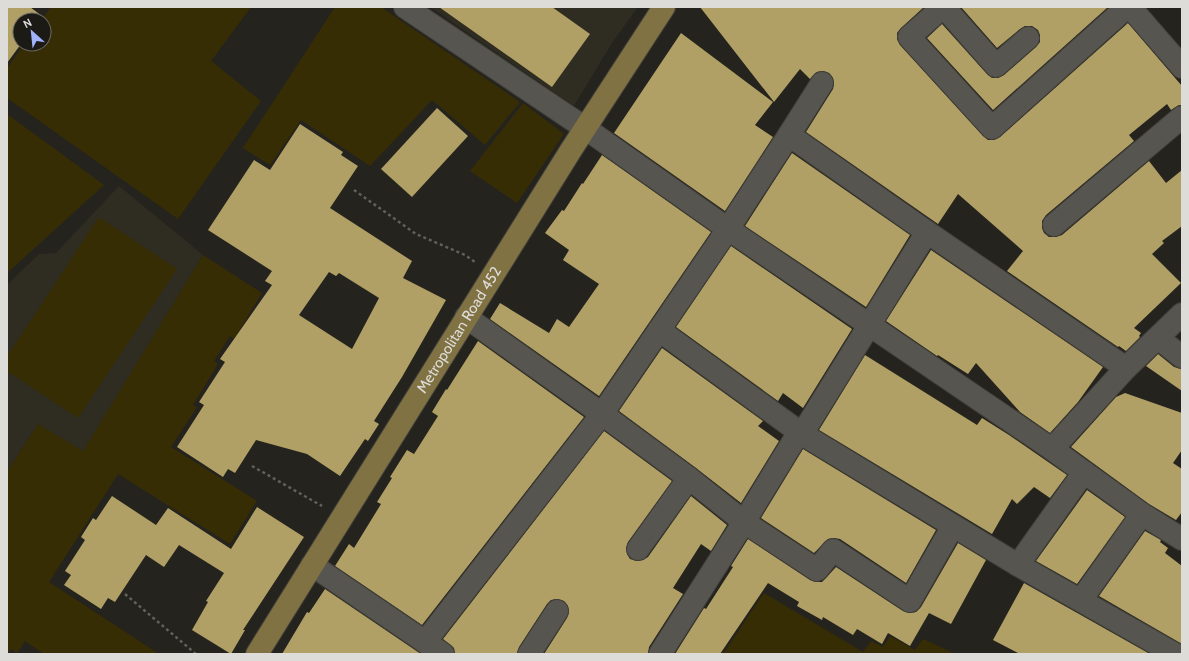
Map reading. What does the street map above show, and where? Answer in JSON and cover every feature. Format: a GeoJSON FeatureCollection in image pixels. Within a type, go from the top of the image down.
{"type":"FeatureCollection","features":[{"type":"Feature","properties":{"kind":"main road","name":"Metropolitan Road 452"},"geometry":{"type":"LineString","coordinates":[[257,654],[492,275],[664,7]]}},
{"type":"Feature","properties":{"kind":"street"},"geometry":{"type":"LineString","coordinates":[[405,7],[585,128],[728,229],[1052,449],[1142,514],[1182,539]]}},
{"type":"Feature","properties":{"kind":"street"},"geometry":{"type":"LineString","coordinates":[[1028,38],[996,66],[944,7],[909,37],[992,128],[1126,7]]}},
{"type":"Feature","properties":{"kind":"street"},"geometry":{"type":"LineString","coordinates":[[1130,7],[1182,67]]}},
{"type":"Feature","properties":{"kind":"street"},"geometry":{"type":"LineString","coordinates":[[312,565],[434,648],[602,414],[728,229],[822,83]]}},
{"type":"Feature","properties":{"kind":"street"},"geometry":{"type":"LineString","coordinates":[[1054,225],[1182,117]]}},
{"type":"Feature","properties":{"kind":"street"},"geometry":{"type":"LineString","coordinates":[[789,135],[927,232],[1126,368]]}},
{"type":"Feature","properties":{"kind":"street"},"geometry":{"type":"LineString","coordinates":[[660,654],[796,437],[802,434],[927,232]]}},
{"type":"Feature","properties":{"kind":"street"},"geometry":{"type":"LineString","coordinates":[[1052,449],[1126,368],[1182,314]]}},
{"type":"Feature","properties":{"kind":"street"},"geometry":{"type":"LineString","coordinates":[[466,317],[689,478],[744,522],[817,570],[833,550],[910,601],[953,526]]}},
{"type":"Feature","properties":{"kind":"street"},"geometry":{"type":"LineString","coordinates":[[659,330],[802,434],[1018,565],[1175,654]]}},
{"type":"Feature","properties":{"kind":"street"},"geometry":{"type":"LineString","coordinates":[[1158,338],[1182,356]]}},
{"type":"Feature","properties":{"kind":"street"},"geometry":{"type":"LineString","coordinates":[[1018,565],[1084,472]]}},
{"type":"Feature","properties":{"kind":"street"},"geometry":{"type":"LineString","coordinates":[[638,549],[689,478]]}},
{"type":"Feature","properties":{"kind":"street"},"geometry":{"type":"LineString","coordinates":[[1081,600],[1142,514]]}},
{"type":"Feature","properties":{"kind":"street"},"geometry":{"type":"LineString","coordinates":[[529,654],[557,610]]}},
{"type":"Feature","properties":{"kind":"path"},"geometry":{"type":"LineString","coordinates":[[354,190],[416,234],[465,256],[492,275]]}},
{"type":"Feature","properties":{"kind":"path"},"geometry":{"type":"LineString","coordinates":[[252,466],[341,518]]}},
{"type":"Feature","properties":{"kind":"path"},"geometry":{"type":"LineString","coordinates":[[125,594],[196,654]]}},
{"type":"Feature","properties":{"kind":"shaded area"},"geometry":{"type":"Polygon","coordinates":[[[51,7],[251,7],[211,61],[261,101],[178,219],[7,98],[7,68],[18,52],[52,52],[52,12],[47,12],[51,7]]]}},
{"type":"Feature","properties":{"kind":"shaded area"},"geometry":{"type":"Polygon","coordinates":[[[335,7],[381,7],[520,102],[485,145],[432,100],[370,166],[301,120],[270,165],[243,148],[335,7]]]}},
{"type":"Feature","properties":{"kind":"shaded area"},"geometry":{"type":"Polygon","coordinates":[[[430,7],[638,7],[612,43],[574,106],[430,7]]]}},
{"type":"Feature","properties":{"kind":"shaded area"},"geometry":{"type":"Polygon","coordinates":[[[523,103],[564,134],[517,203],[470,171],[523,103]]]}},
{"type":"Feature","properties":{"kind":"shaded area"},"geometry":{"type":"Polygon","coordinates":[[[7,114],[104,185],[7,273],[7,114]]]}},
{"type":"Feature","properties":{"kind":"shaded area"},"geometry":{"type":"Polygon","coordinates":[[[119,186],[203,255],[83,452],[38,424],[7,472],[7,285],[39,254],[56,253],[119,186]]]}},
{"type":"Feature","properties":{"kind":"shaded area"},"geometry":{"type":"Polygon","coordinates":[[[99,217],[177,269],[78,418],[7,371],[7,356],[99,217]]]}},
{"type":"Feature","properties":{"kind":"shaded area"},"geometry":{"type":"Polygon","coordinates":[[[203,255],[262,293],[234,339],[230,336],[214,361],[218,364],[193,405],[197,407],[171,447],[257,501],[230,544],[118,474],[49,582],[159,654],[44,654],[25,641],[17,653],[11,649],[7,654],[7,472],[38,424],[83,451],[203,255]]]}},
{"type":"Feature","properties":{"kind":"shaded area"},"geometry":{"type":"Polygon","coordinates":[[[764,593],[863,652],[871,641],[883,647],[890,636],[915,650],[923,639],[951,652],[950,654],[723,654],[764,593]]]}},
{"type":"Feature","properties":{"kind":"building"},"geometry":{"type":"Polygon","coordinates":[[[7,7],[30,7],[37,12],[12,12],[12,52],[15,52],[7,63],[7,7]]]}},
{"type":"Feature","properties":{"kind":"building"},"geometry":{"type":"Polygon","coordinates":[[[439,7],[552,7],[590,34],[552,87],[439,7]]]}},
{"type":"Feature","properties":{"kind":"building"},"geometry":{"type":"Polygon","coordinates":[[[700,7],[924,7],[901,28],[897,33],[897,39],[900,45],[988,140],[994,140],[1000,137],[1128,23],[1182,86],[1182,105],[1179,105],[1171,110],[1167,104],[1129,135],[1134,141],[1046,215],[1042,221],[1042,228],[1044,233],[1049,237],[1062,235],[1149,161],[1166,183],[1182,170],[1182,226],[1162,241],[1164,243],[1152,254],[1181,283],[1134,328],[1141,333],[1139,336],[1140,337],[1126,351],[1119,346],[1118,347],[1007,271],[1023,251],[958,194],[938,224],[806,132],[833,89],[833,78],[829,73],[823,71],[817,72],[810,79],[800,69],[774,102],[700,7]]]}},
{"type":"Feature","properties":{"kind":"building"},"geometry":{"type":"Polygon","coordinates":[[[961,7],[1108,7],[993,110],[927,38],[942,24],[987,74],[992,78],[998,78],[1004,75],[1036,47],[1040,42],[1040,35],[1038,30],[1032,26],[1025,26],[997,48],[961,7]]]}},
{"type":"Feature","properties":{"kind":"building"},"geometry":{"type":"Polygon","coordinates":[[[681,33],[773,102],[755,125],[773,137],[725,211],[614,133],[681,33]]]}},
{"type":"Feature","properties":{"kind":"building"},"geometry":{"type":"Polygon","coordinates":[[[437,108],[468,136],[412,197],[381,169],[437,108]]]}},
{"type":"Feature","properties":{"kind":"building"},"geometry":{"type":"Polygon","coordinates":[[[300,124],[343,152],[341,155],[358,166],[330,208],[412,261],[403,278],[446,300],[402,377],[374,421],[379,424],[368,441],[365,439],[340,476],[307,454],[256,440],[235,473],[228,469],[223,477],[177,447],[204,405],[199,402],[225,362],[220,359],[272,285],[265,281],[272,271],[208,230],[254,160],[270,170],[300,124]],[[329,272],[299,315],[352,349],[379,298],[339,273],[336,276],[329,272]]]}},
{"type":"Feature","properties":{"kind":"building"},"geometry":{"type":"Polygon","coordinates":[[[792,153],[910,235],[866,307],[745,226],[792,153]]]}},
{"type":"Feature","properties":{"kind":"building"},"geometry":{"type":"Polygon","coordinates":[[[602,155],[711,232],[599,396],[490,319],[500,303],[549,333],[557,319],[569,327],[599,284],[563,260],[569,250],[545,233],[562,210],[564,211],[602,155]]]}},
{"type":"Feature","properties":{"kind":"building"},"geometry":{"type":"Polygon","coordinates":[[[731,246],[852,329],[803,408],[783,393],[778,401],[676,327],[731,246]]]}},
{"type":"Feature","properties":{"kind":"building"},"geometry":{"type":"Polygon","coordinates":[[[931,250],[1103,367],[1078,402],[1050,433],[1020,412],[976,363],[968,374],[938,355],[937,356],[886,321],[931,250]]]}},
{"type":"Feature","properties":{"kind":"building"},"geometry":{"type":"Polygon","coordinates":[[[478,341],[584,417],[422,625],[335,566],[349,544],[354,548],[381,504],[377,502],[392,478],[390,477],[407,450],[414,454],[438,416],[432,412],[478,341]]]}},
{"type":"Feature","properties":{"kind":"building"},"geometry":{"type":"Polygon","coordinates":[[[662,348],[763,421],[758,426],[779,441],[741,503],[619,411],[662,348]]]}},
{"type":"Feature","properties":{"kind":"building"},"geometry":{"type":"Polygon","coordinates":[[[1158,354],[1174,367],[1182,369],[1182,391],[1146,366],[1158,354]]]}},
{"type":"Feature","properties":{"kind":"building"},"geometry":{"type":"Polygon","coordinates":[[[865,355],[977,425],[982,418],[1067,475],[1050,498],[1034,487],[1017,504],[1012,499],[992,534],[819,430],[865,355]]]}},
{"type":"Feature","properties":{"kind":"building"},"geometry":{"type":"Polygon","coordinates":[[[1125,393],[1182,413],[1182,450],[1173,463],[1182,469],[1182,512],[1176,520],[1149,504],[1071,447],[1116,397],[1125,393]]]}},
{"type":"Feature","properties":{"kind":"building"},"geometry":{"type":"Polygon","coordinates":[[[604,431],[672,481],[628,542],[626,548],[630,559],[637,561],[648,557],[691,496],[727,525],[711,551],[701,544],[673,588],[683,594],[649,647],[648,654],[544,654],[567,618],[569,612],[568,606],[564,601],[557,599],[551,600],[547,604],[519,647],[517,654],[455,654],[454,648],[443,639],[604,431]]]}},
{"type":"Feature","properties":{"kind":"building"},"geometry":{"type":"Polygon","coordinates":[[[803,449],[936,530],[906,583],[840,539],[828,539],[814,553],[761,518],[803,449]]]}},
{"type":"Feature","properties":{"kind":"building"},"geometry":{"type":"Polygon","coordinates":[[[1087,490],[1125,517],[1077,584],[1036,561],[1087,490]]]}},
{"type":"Feature","properties":{"kind":"building"},"geometry":{"type":"Polygon","coordinates":[[[112,496],[156,525],[168,508],[231,549],[257,507],[304,537],[243,630],[245,630],[231,654],[192,630],[208,602],[206,601],[224,573],[179,545],[164,567],[146,555],[115,602],[108,598],[101,609],[64,585],[71,575],[65,571],[85,540],[81,537],[93,518],[96,520],[112,496]]]}},
{"type":"Feature","properties":{"kind":"building"},"geometry":{"type":"Polygon","coordinates":[[[1145,531],[1161,540],[1160,542],[1168,548],[1165,553],[1182,566],[1182,644],[1099,596],[1145,531]]]}},
{"type":"Feature","properties":{"kind":"building"},"geometry":{"type":"Polygon","coordinates":[[[748,539],[810,580],[822,582],[836,567],[903,611],[909,613],[916,612],[921,607],[958,543],[986,560],[951,624],[929,613],[910,646],[888,633],[882,644],[857,629],[853,635],[823,617],[822,620],[797,606],[799,602],[768,583],[720,654],[675,654],[704,608],[706,609],[733,567],[731,566],[748,539]]]}},
{"type":"Feature","properties":{"kind":"building"},"geometry":{"type":"Polygon","coordinates":[[[1024,583],[1150,654],[1020,654],[993,640],[1024,583]]]}},
{"type":"Feature","properties":{"kind":"building"},"geometry":{"type":"Polygon","coordinates":[[[325,589],[421,654],[282,654],[307,612],[309,613],[325,589]]]}}]}
